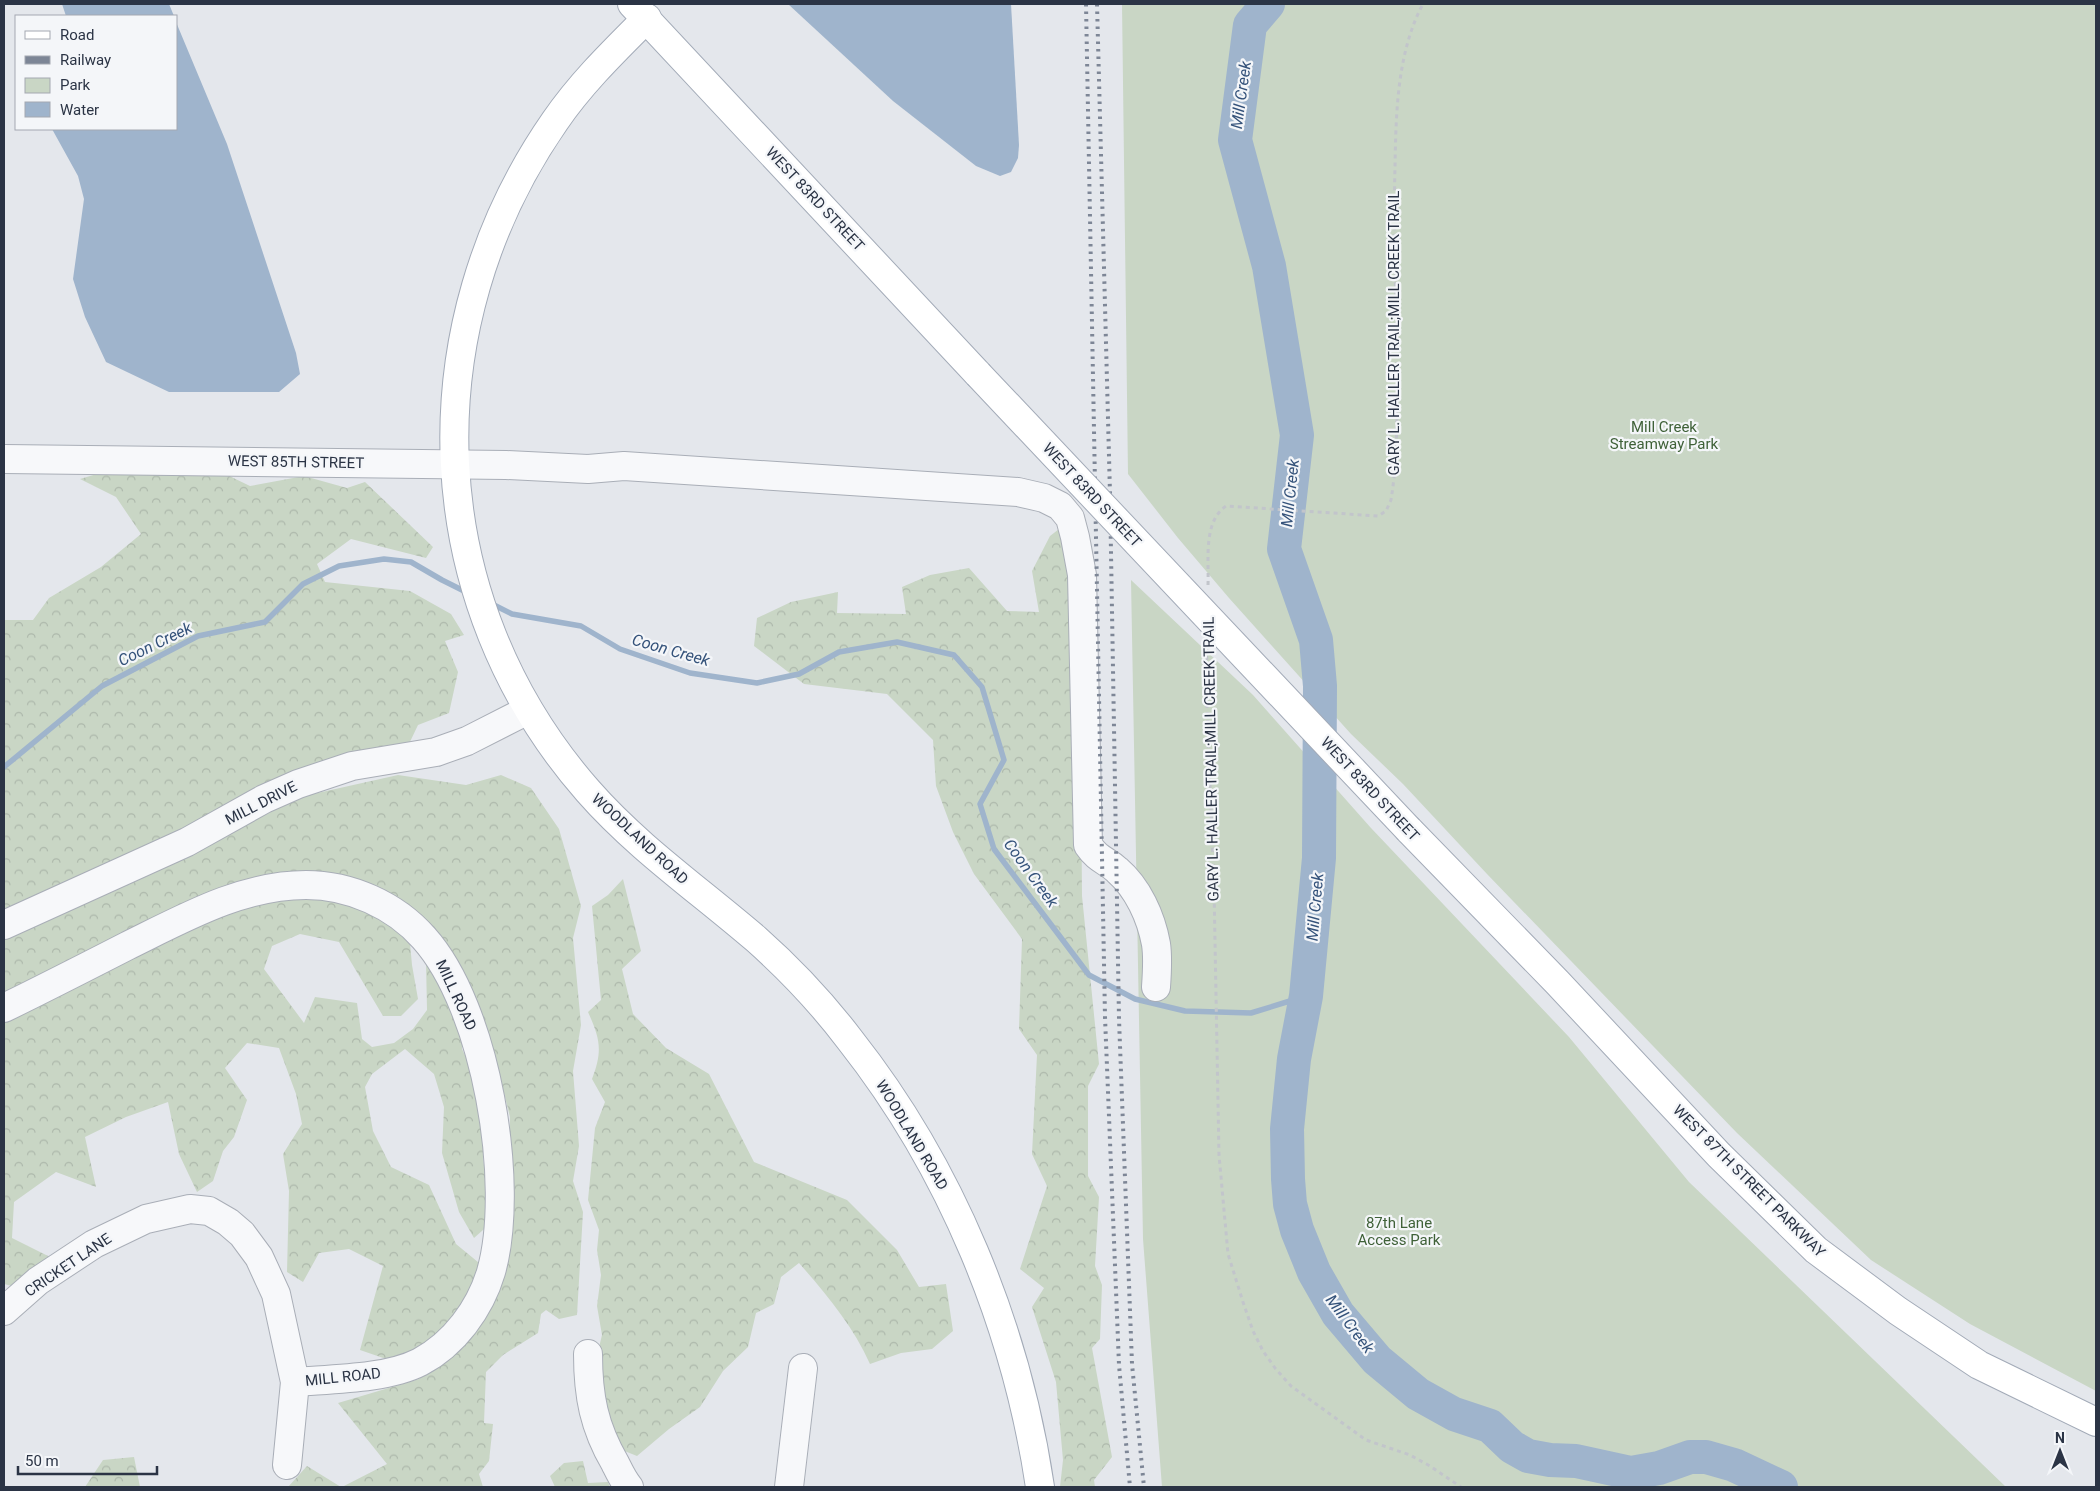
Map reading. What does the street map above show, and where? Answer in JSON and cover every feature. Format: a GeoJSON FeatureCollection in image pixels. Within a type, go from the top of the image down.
{"type":"FeatureCollection","features":[{"type":"Feature","properties":{"kind":"main road","name":"WEST 83RD STREET"},"geometry":{"type":"LineString","coordinates":[[639,11],[1408,830],[1557,982]]}},
{"type":"Feature","properties":{"kind":"main road","name":"WOODLAND ROAD"},"geometry":{"type":"LineString","coordinates":[[639,11],[593,73],[562,110],[530,161],[503,212],[479,275],[465,322],[454,408],[454,464],[463,538],[480,605],[506,669],[528,710],[560,756],[602,807],[636,840],[746,931],[788,969],[836,1022],[884,1086],[939,1178],[963,1228],[985,1281],[1022,1393],[1040,1487]]}},
{"type":"Feature","properties":{"kind":"main road","name":"WEST 87TH STREET PARKWAY"},"geometry":{"type":"LineString","coordinates":[[1557,982],[1719,1155],[1816,1250],[1898,1311],[1980,1365],[2096,1422]]}},
{"type":"Feature","properties":{"kind":"street","name":"WEST 85TH STREET"},"geometry":{"type":"LineString","coordinates":[[4,459],[454,464],[588,469],[624,466],[1018,492],[1044,498],[1060,506],[1070,518],[1082,575],[1088,845],[1095,856],[1116,869],[1135,889],[1156,945],[1156,987]]}},
{"type":"Feature","properties":{"kind":"street","name":"MILL DRIVE"},"geometry":{"type":"LineString","coordinates":[[4,924],[187,842],[264,799],[298,784],[352,766],[436,752],[467,741],[528,710]]}},
{"type":"Feature","properties":{"kind":"street","name":"MILL ROAD"},"geometry":{"type":"LineString","coordinates":[[4,1008],[189,915],[226,900],[276,887],[308,884],[339,888],[370,898],[397,914],[434,949],[465,1008],[476,1040],[489,1094],[498,1160],[499,1219],[497,1243],[490,1274],[480,1300],[463,1326],[445,1345],[419,1362],[379,1374],[295,1382]]}},
{"type":"Feature","properties":{"kind":"street","name":"CRICKET LANE"},"geometry":{"type":"LineString","coordinates":[[4,1311],[38,1281],[94,1244],[146,1219],[190,1209],[209,1211],[228,1222],[242,1234],[262,1263],[276,1294],[295,1382],[287,1465]]}},
{"type":"Feature","properties":{"kind":"street"},"geometry":{"type":"LineString","coordinates":[[588,1354],[588,1382],[594,1418],[606,1448],[629,1487]]}},
{"type":"Feature","properties":{"kind":"street"},"geometry":{"type":"LineString","coordinates":[[789,1487],[803,1368]]}},
{"type":"Feature","properties":{"kind":"path","name":"GARY L. HALLER TRAIL;MILL CREEK TRAIL"},"geometry":{"type":"LineString","coordinates":[[1208,593],[1209,543],[1213,519],[1226,506],[1378,516],[1386,511],[1392,500],[1397,423],[1397,311],[1394,207],[1396,124],[1402,69],[1410,36],[1424,4]]}},
{"type":"Feature","properties":{"kind":"path","name":"GARY L. HALLER TRAIL;MILL CREEK TRAIL"},"geometry":{"type":"LineString","coordinates":[[1207,642],[1206,682],[1216,989],[1219,1155],[1228,1254],[1253,1330],[1275,1368],[1291,1386],[1366,1440],[1410,1455],[1461,1487]]}},
{"type":"Feature","properties":{"kind":"green space","name":"Mill Creek Streamway Park"},"geometry":{"type":"Polygon","coordinates":[[[1122,4],[2096,4],[2096,1391],[1970,1324],[1871,1260],[1737,1133],[1487,874],[1403,784],[1351,734],[1229,598],[1178,538],[1128,474],[1122,4]]]}},
{"type":"Feature","properties":{"kind":"green space"},"geometry":{"type":"Polygon","coordinates":[[[107,471],[221,472],[250,486],[304,476],[347,488],[365,482],[433,547],[426,558],[351,539],[317,564],[325,582],[410,591],[451,614],[464,635],[445,641],[458,672],[449,713],[418,725],[408,746],[138,850],[4,909],[4,620],[33,620],[49,598],[101,567],[141,534],[116,497],[80,479],[107,471]]]}},
{"type":"Feature","properties":{"kind":"green space"},"geometry":{"type":"Polygon","coordinates":[[[1072,519],[1077,618],[1070,677],[1081,778],[1082,896],[1099,1064],[1088,1086],[1088,1176],[1099,1197],[1095,1266],[1102,1285],[1100,1339],[1092,1348],[1112,1457],[1094,1480],[1095,1487],[1060,1487],[1063,1460],[1056,1382],[1032,1307],[1044,1288],[1020,1269],[1047,1186],[1032,1154],[1037,1055],[1019,1029],[1022,939],[974,874],[953,832],[936,786],[933,740],[887,694],[804,684],[754,646],[757,618],[791,602],[838,592],[837,613],[906,614],[902,587],[930,575],[969,568],[1007,611],[1039,612],[1032,571],[1050,536],[1072,519]]]}},
{"type":"Feature","properties":{"kind":"green space","name":"87th Lane Access Park"},"geometry":{"type":"Polygon","coordinates":[[[1131,580],[1253,695],[1371,828],[1569,1037],[1689,1182],[2006,1487],[1162,1487],[1143,1239],[1131,580]]]}},
{"type":"Feature","properties":{"kind":"green space"},"geometry":{"type":"Polygon","coordinates":[[[398,775],[466,785],[501,775],[531,788],[559,829],[581,906],[573,938],[581,1025],[573,1071],[579,1146],[573,1181],[583,1212],[577,1315],[559,1319],[546,1310],[541,1314],[538,1333],[503,1355],[486,1372],[484,1423],[493,1424],[489,1461],[479,1474],[483,1487],[342,1487],[387,1464],[338,1403],[419,1379],[468,1336],[509,1218],[510,1117],[492,1045],[454,956],[424,920],[301,877],[4,997],[4,936],[295,798],[398,775]]]}},
{"type":"Feature","properties":{"kind":"green space"},"geometry":{"type":"Polygon","coordinates":[[[623,879],[641,951],[622,969],[633,1014],[666,1048],[709,1074],[754,1162],[847,1200],[897,1250],[919,1287],[946,1284],[953,1331],[932,1349],[901,1353],[870,1364],[847,1324],[799,1263],[781,1277],[774,1304],[756,1313],[748,1347],[723,1371],[700,1407],[669,1429],[637,1456],[617,1448],[595,1364],[602,1335],[597,1306],[601,1275],[597,1250],[599,1230],[588,1200],[595,1128],[605,1102],[592,1079],[598,1060],[599,1045],[588,1012],[601,1000],[592,906],[608,895],[623,879]]]}},
{"type":"Feature","properties":{"kind":"green space"},"geometry":{"type":"Polygon","coordinates":[[[270,894],[341,894],[409,932],[418,999],[401,1016],[383,1016],[339,942],[300,934],[272,946],[264,969],[304,1023],[315,997],[357,1003],[362,1039],[372,1047],[394,1043],[413,1029],[427,1010],[426,961],[462,1028],[462,1049],[478,1082],[487,1121],[483,1158],[492,1222],[474,1238],[459,1212],[442,1153],[444,1107],[434,1074],[405,1049],[372,1074],[365,1087],[373,1131],[391,1167],[429,1185],[456,1244],[484,1267],[464,1312],[423,1355],[392,1361],[360,1350],[383,1266],[349,1249],[319,1253],[303,1282],[287,1272],[289,1191],[283,1154],[302,1124],[296,1094],[279,1048],[247,1043],[225,1068],[247,1100],[234,1137],[223,1151],[213,1181],[197,1192],[179,1154],[168,1102],[126,1117],[85,1137],[96,1187],[56,1172],[14,1202],[12,1238],[54,1259],[12,1286],[4,1284],[4,1018],[158,938],[270,894]]]}},
{"type":"Feature","properties":{"kind":"green space"},"geometry":{"type":"Polygon","coordinates":[[[134,1457],[140,1487],[85,1487],[103,1460],[134,1457]]]}},
{"type":"Feature","properties":{"kind":"green space"},"geometry":{"type":"Polygon","coordinates":[[[583,1461],[588,1483],[608,1482],[610,1487],[555,1487],[550,1476],[564,1463],[583,1461]]]}},
{"type":"Feature","properties":{"kind":"green space"},"geometry":{"type":"Polygon","coordinates":[[[307,1466],[341,1487],[288,1487],[307,1466]]]}},
{"type":"Feature","properties":{"kind":"water"},"geometry":{"type":"Polygon","coordinates":[[[62,4],[169,4],[174,15],[66,15],[62,4]]]}},
{"type":"Feature","properties":{"kind":"water"},"geometry":{"type":"Polygon","coordinates":[[[788,4],[1011,4],[1019,145],[1018,158],[1011,172],[1000,176],[976,166],[893,101],[788,4]]]}},
{"type":"Feature","properties":{"kind":"water"},"geometry":{"type":"Polygon","coordinates":[[[178,27],[227,144],[296,353],[300,374],[279,392],[169,392],[106,362],[85,317],[73,279],[84,199],[78,176],[53,130],[178,130],[178,27]]]}},
{"type":"Feature","properties":{"kind":"waterway","name":"Mill Creek"},"geometry":{"type":"LineString","coordinates":[[1268,4],[1250,25],[1235,140],[1269,266],[1297,435],[1284,549],[1316,640],[1320,686],[1319,858],[1306,996],[1294,1059],[1287,1129],[1290,1204],[1297,1230],[1314,1272],[1338,1314],[1377,1360],[1418,1394],[1454,1414],[1490,1426],[1512,1447],[1528,1456],[1550,1460],[1576,1461],[1631,1473],[1659,1468],[1690,1457],[1706,1457],[1734,1465],[1781,1487]]}},
{"type":"Feature","properties":{"kind":"waterway","name":"Coon Creek"},"geometry":{"type":"LineString","coordinates":[[4,767],[102,686],[198,636],[265,622],[303,584],[339,566],[384,559],[411,562],[470,594]]}},
{"type":"Feature","properties":{"kind":"waterway","name":"Coon Creek"},"geometry":{"type":"LineString","coordinates":[[492,604],[512,614],[581,626],[620,649],[690,673],[757,683],[799,674],[839,652],[897,642],[954,655],[982,687],[1004,760],[980,804],[994,849],[1089,975],[1135,999],[1185,1011],[1251,1013],[1306,996]]}},
{"type":"Feature","properties":{"kind":"railway"},"geometry":{"type":"LineString","coordinates":[[1086,4],[1105,1017],[1119,1365],[1130,1487]]}},
{"type":"Feature","properties":{"kind":"railway"},"geometry":{"type":"LineString","coordinates":[[1097,4],[1110,494],[1119,1019],[1132,1364],[1144,1487]]}}]}
